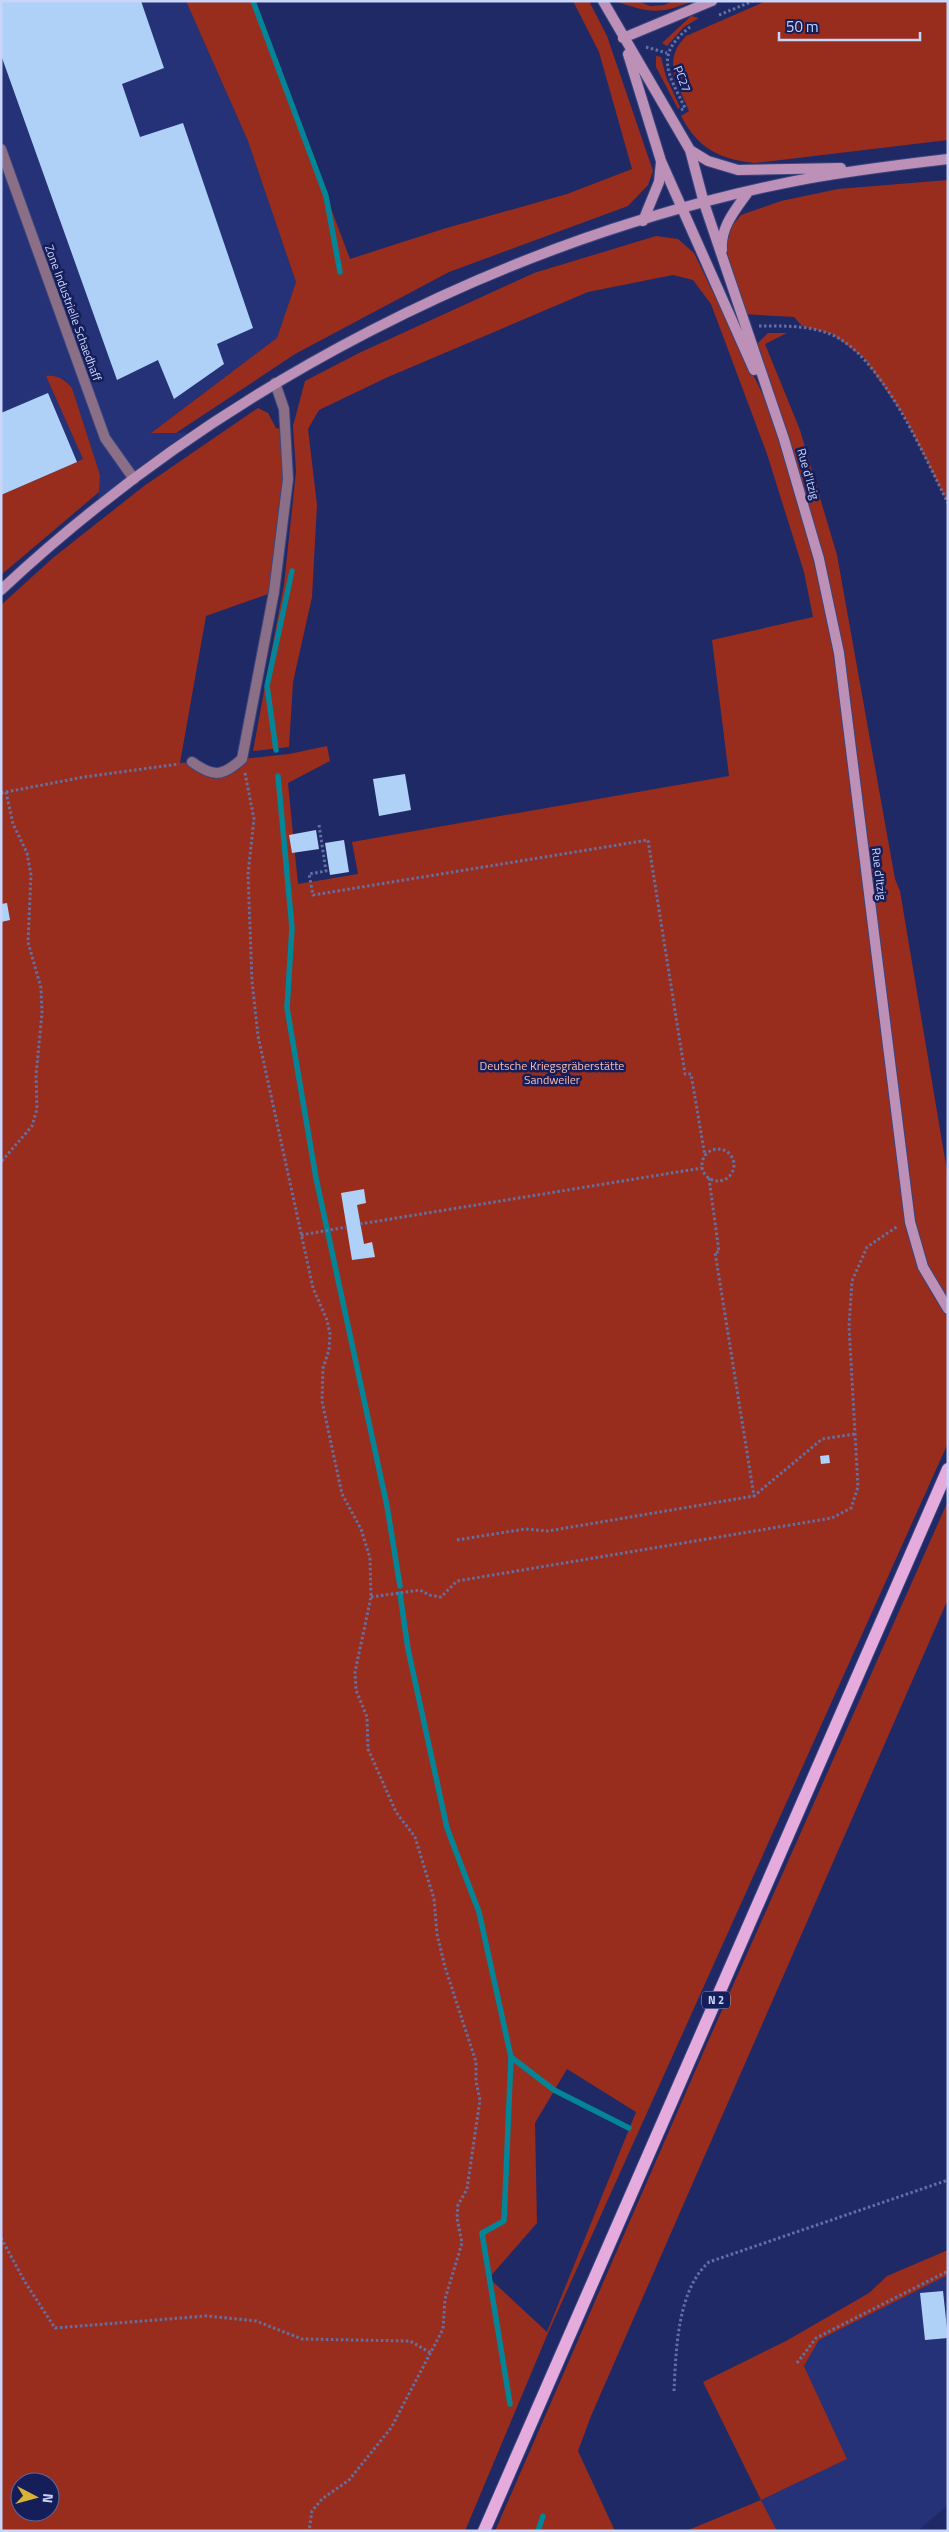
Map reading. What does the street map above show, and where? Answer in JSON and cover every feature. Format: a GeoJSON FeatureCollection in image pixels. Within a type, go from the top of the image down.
{"type":"FeatureCollection","features":[{"type":"Feature","properties":{"kind":"main road"},"geometry":{"type":"LineString","coordinates":[[602,1],[624,38],[712,1]]}},
{"type":"Feature","properties":{"kind":"main road","name":"Rue d'Itzig"},"geometry":{"type":"LineString","coordinates":[[624,38],[690,150],[704,203],[784,439],[820,558],[839,653],[910,1222],[923,1267],[948,1309]]}},
{"type":"Feature","properties":{"kind":"main road","name":"Rue d'Itzig"},"geometry":{"type":"LineString","coordinates":[[624,38],[661,161],[684,209],[784,439]]}},
{"type":"Feature","properties":{"kind":"main road"},"geometry":{"type":"LineString","coordinates":[[690,150],[708,161],[738,170],[872,168]]}},
{"type":"Feature","properties":{"kind":"main road"},"geometry":{"type":"LineString","coordinates":[[1,590],[37,556],[134,479],[275,383],[431,301],[546,254],[643,221],[704,203],[748,192],[872,168],[948,159]]}},
{"type":"Feature","properties":{"kind":"main road"},"geometry":{"type":"LineString","coordinates":[[643,221],[659,182],[661,161]]}},
{"type":"Feature","properties":{"kind":"main road"},"geometry":{"type":"LineString","coordinates":[[723,261],[722,241],[726,224],[748,192]]}},
{"type":"Feature","properties":{"kind":"main road","name":"N 2"},"geometry":{"type":"LineString","coordinates":[[484,2531],[948,1469]]}},
{"type":"Feature","properties":{"kind":"lane","name":"Zone Industrielle Schaedhaff"},"geometry":{"type":"LineString","coordinates":[[1,149],[105,438],[134,479]]}},
{"type":"Feature","properties":{"kind":"lane"},"geometry":{"type":"LineString","coordinates":[[192,762],[204,771],[219,774],[231,769],[242,759],[274,592],[288,479],[284,409],[275,383]]}},
{"type":"Feature","properties":{"kind":"path"},"geometry":{"type":"LineString","coordinates":[[717,16],[753,1]]}},
{"type":"Feature","properties":{"kind":"path","name":"PC27"},"geometry":{"type":"LineString","coordinates":[[671,117],[685,108],[667,71],[667,53],[675,38],[690,27],[699,24]]}},
{"type":"Feature","properties":{"kind":"path"},"geometry":{"type":"LineString","coordinates":[[745,326],[802,326],[832,334],[864,358],[904,416],[948,503]]}},
{"type":"Feature","properties":{"kind":"path"},"geometry":{"type":"LineString","coordinates":[[242,759],[254,819],[248,874],[252,981],[258,1036],[313,1288],[327,1320],[330,1334],[329,1350],[323,1368],[322,1401],[342,1494],[361,1529],[370,1558],[371,1597],[355,1672],[356,1690],[368,1717],[368,1748],[396,1812],[415,1837],[434,1898],[437,1934],[445,1967],[476,2062],[476,2081],[480,2100],[467,2189],[458,2205],[457,2218],[462,2242],[445,2299],[443,2330],[391,2428],[350,2480],[322,2499],[312,2511],[309,2530],[303,2531]]}},
{"type":"Feature","properties":{"kind":"path"},"geometry":{"type":"LineString","coordinates":[[1,793],[84,777],[192,762]]}},
{"type":"Feature","properties":{"kind":"path"},"geometry":{"type":"LineString","coordinates":[[1,1162],[32,1126],[37,1109],[36,1075],[42,1013],[41,988],[28,942],[31,875],[28,853],[14,824],[6,792]]}},
{"type":"Feature","properties":{"kind":"path"},"geometry":{"type":"LineString","coordinates":[[319,825],[326,871],[310,874],[313,895],[648,840],[686,1074],[691,1074],[705,1156],[702,1168],[709,1178],[720,1252],[715,1252],[754,1496]]}},
{"type":"Feature","properties":{"kind":"path"},"geometry":{"type":"LineString","coordinates":[[705,1156],[715,1149],[721,1149],[727,1152],[734,1162],[731,1174],[726,1179],[721,1181],[709,1178]]}},
{"type":"Feature","properties":{"kind":"path"},"geometry":{"type":"LineString","coordinates":[[360,1224],[702,1168]]}},
{"type":"Feature","properties":{"kind":"path"},"geometry":{"type":"LineString","coordinates":[[371,1597],[420,1590],[429,1595],[441,1596],[457,1580],[832,1518],[851,1508],[858,1488],[849,1326],[852,1281],[867,1246],[894,1227],[910,1222]]}},
{"type":"Feature","properties":{"kind":"path"},"geometry":{"type":"LineString","coordinates":[[301,1235],[347,1226]]}},
{"type":"Feature","properties":{"kind":"path"},"geometry":{"type":"LineString","coordinates":[[457,1540],[526,1529],[548,1531],[754,1496],[822,1439],[856,1434]]}},
{"type":"Feature","properties":{"kind":"path"},"geometry":{"type":"LineString","coordinates":[[674,2391],[677,2339],[690,2290],[698,2272],[709,2262],[948,2180]]}},
{"type":"Feature","properties":{"kind":"path"},"geometry":{"type":"LineString","coordinates":[[1,2238],[24,2282],[55,2328],[206,2316],[256,2321],[302,2340],[410,2341],[431,2353]]}},
{"type":"Feature","properties":{"kind":"path"},"geometry":{"type":"LineString","coordinates":[[797,2363],[816,2338],[948,2271]]}},
{"type":"Feature","properties":{"kind":"shaded area"},"geometry":{"type":"Polygon","coordinates":[[[1,1],[186,1],[248,141],[296,282],[277,338],[152,432],[198,433],[97,506],[100,475],[72,388],[64,379],[55,376],[46,376],[83,459],[1,495],[1,1]]]}},
{"type":"Feature","properties":{"kind":"shaded area"},"geometry":{"type":"Polygon","coordinates":[[[948,2275],[948,2505],[917,2531],[777,2531],[761,2500],[847,2459],[804,2366],[819,2340],[948,2275]]]}},
{"type":"Feature","properties":{"kind":"green space"},"geometry":{"type":"Polygon","coordinates":[[[186,1],[253,1],[350,259],[443,229],[567,194],[632,169],[599,52],[573,1],[589,1],[607,36],[653,171],[648,185],[628,206],[449,272],[295,354],[176,433],[151,433],[277,338],[296,282],[248,141],[186,1]]]}},
{"type":"Feature","properties":{"kind":"green space"},"geometry":{"type":"Polygon","coordinates":[[[615,1],[638,1],[650,6],[664,5],[674,1],[693,1],[671,9],[654,11],[615,1]]]}},
{"type":"Feature","properties":{"kind":"green space"},"geometry":{"type":"Polygon","coordinates":[[[766,1],[948,1],[948,140],[755,163],[720,155],[702,144],[681,116],[689,111],[674,73],[674,55],[678,46],[686,36],[766,1]]]}},
{"type":"Feature","properties":{"kind":"green space"},"geometry":{"type":"Polygon","coordinates":[[[691,16],[699,18],[684,27],[667,46],[662,43],[691,16]]]}},
{"type":"Feature","properties":{"kind":"green space"},"geometry":{"type":"Polygon","coordinates":[[[656,56],[661,57],[666,77],[680,107],[678,109],[656,67],[656,56]]]}},
{"type":"Feature","properties":{"kind":"green space"},"geometry":{"type":"Polygon","coordinates":[[[948,180],[948,503],[904,416],[864,358],[832,334],[802,326],[794,317],[742,314],[728,260],[726,242],[732,226],[741,215],[781,201],[838,189],[948,180]]]}},
{"type":"Feature","properties":{"kind":"green space","name":"Deutsche Kriegsgräberstätte Sandweiler"},"geometry":{"type":"Polygon","coordinates":[[[656,236],[678,239],[694,253],[782,434],[753,348],[768,333],[787,333],[765,344],[800,430],[837,555],[895,879],[900,891],[948,1177],[948,1443],[548,2333],[465,2531],[1,2531],[1,605],[54,557],[144,486],[258,408],[268,413],[276,428],[285,430],[288,479],[274,592],[206,616],[180,763],[192,762],[219,774],[242,759],[289,754],[327,746],[330,761],[288,783],[298,884],[358,874],[352,842],[729,776],[712,640],[813,617],[804,572],[767,454],[711,304],[693,280],[673,275],[588,292],[388,377],[319,410],[308,429],[317,505],[312,597],[293,682],[289,747],[253,751],[284,584],[296,472],[293,426],[305,381],[359,353],[534,273],[656,236]],[[567,2069],[535,2123],[537,2223],[489,2278],[547,2332],[636,2112],[567,2069]]]}},
{"type":"Feature","properties":{"kind":"green space"},"geometry":{"type":"Polygon","coordinates":[[[46,376],[61,378],[72,388],[100,475],[99,492],[1,575],[1,495],[83,459],[46,376]]]}},
{"type":"Feature","properties":{"kind":"green space"},"geometry":{"type":"Polygon","coordinates":[[[948,1501],[948,1599],[591,2416],[578,2451],[615,2531],[495,2531],[710,2037],[948,1501]]]}},
{"type":"Feature","properties":{"kind":"green space"},"geometry":{"type":"Polygon","coordinates":[[[948,2250],[948,2275],[819,2340],[804,2366],[847,2459],[761,2500],[703,2382],[786,2341],[869,2293],[887,2276],[948,2250]]]}},
{"type":"Feature","properties":{"kind":"green space"},"geometry":{"type":"Polygon","coordinates":[[[761,2500],[777,2531],[686,2531],[761,2500]]]}},
{"type":"Feature","properties":{"kind":"building"},"geometry":{"type":"Polygon","coordinates":[[[1,1],[141,1],[164,68],[122,84],[140,137],[183,123],[253,328],[217,344],[224,364],[174,399],[158,360],[117,380],[1,55],[1,1]]]}},
{"type":"Feature","properties":{"kind":"building"},"geometry":{"type":"Polygon","coordinates":[[[48,393],[77,462],[1,495],[1,413],[48,393]]]}},
{"type":"Feature","properties":{"kind":"building"},"geometry":{"type":"Polygon","coordinates":[[[405,774],[411,810],[379,816],[373,779],[405,774]]]}},
{"type":"Feature","properties":{"kind":"building"},"geometry":{"type":"Polygon","coordinates":[[[316,830],[319,849],[292,853],[289,835],[316,830]]]}},
{"type":"Feature","properties":{"kind":"building"},"geometry":{"type":"Polygon","coordinates":[[[344,840],[349,872],[330,875],[325,843],[344,840]]]}},
{"type":"Feature","properties":{"kind":"building"},"geometry":{"type":"Polygon","coordinates":[[[7,903],[10,920],[1,922],[1,904],[7,903]]]}},
{"type":"Feature","properties":{"kind":"building"},"geometry":{"type":"Polygon","coordinates":[[[364,1189],[366,1203],[357,1205],[364,1244],[372,1242],[375,1257],[352,1260],[341,1193],[364,1189]]]}},
{"type":"Feature","properties":{"kind":"building"},"geometry":{"type":"Polygon","coordinates":[[[829,1455],[830,1463],[821,1464],[820,1456],[829,1455]]]}},
{"type":"Feature","properties":{"kind":"building"},"geometry":{"type":"Polygon","coordinates":[[[943,2291],[948,2338],[925,2340],[920,2293],[943,2291]]]}},
{"type":"Feature","properties":{"kind":"waterway"},"geometry":{"type":"LineString","coordinates":[[253,1],[326,196],[340,272]]}},
{"type":"Feature","properties":{"kind":"waterway"},"geometry":{"type":"LineString","coordinates":[[276,750],[267,686],[292,571]]}},
{"type":"Feature","properties":{"kind":"waterway"},"geometry":{"type":"LineString","coordinates":[[278,776],[292,928],[287,1008],[316,1178],[387,1506],[400,1586]]}},
{"type":"Feature","properties":{"kind":"waterway"},"geometry":{"type":"LineString","coordinates":[[400,1594],[408,1649],[447,1828],[479,1912],[511,2057],[554,2090],[629,2128]]}},
{"type":"Feature","properties":{"kind":"waterway"},"geometry":{"type":"LineString","coordinates":[[510,2404],[482,2233],[504,2221],[511,2057]]}},
{"type":"Feature","properties":{"kind":"waterway"},"geometry":{"type":"LineString","coordinates":[[538,2531],[543,2516]]}}]}
